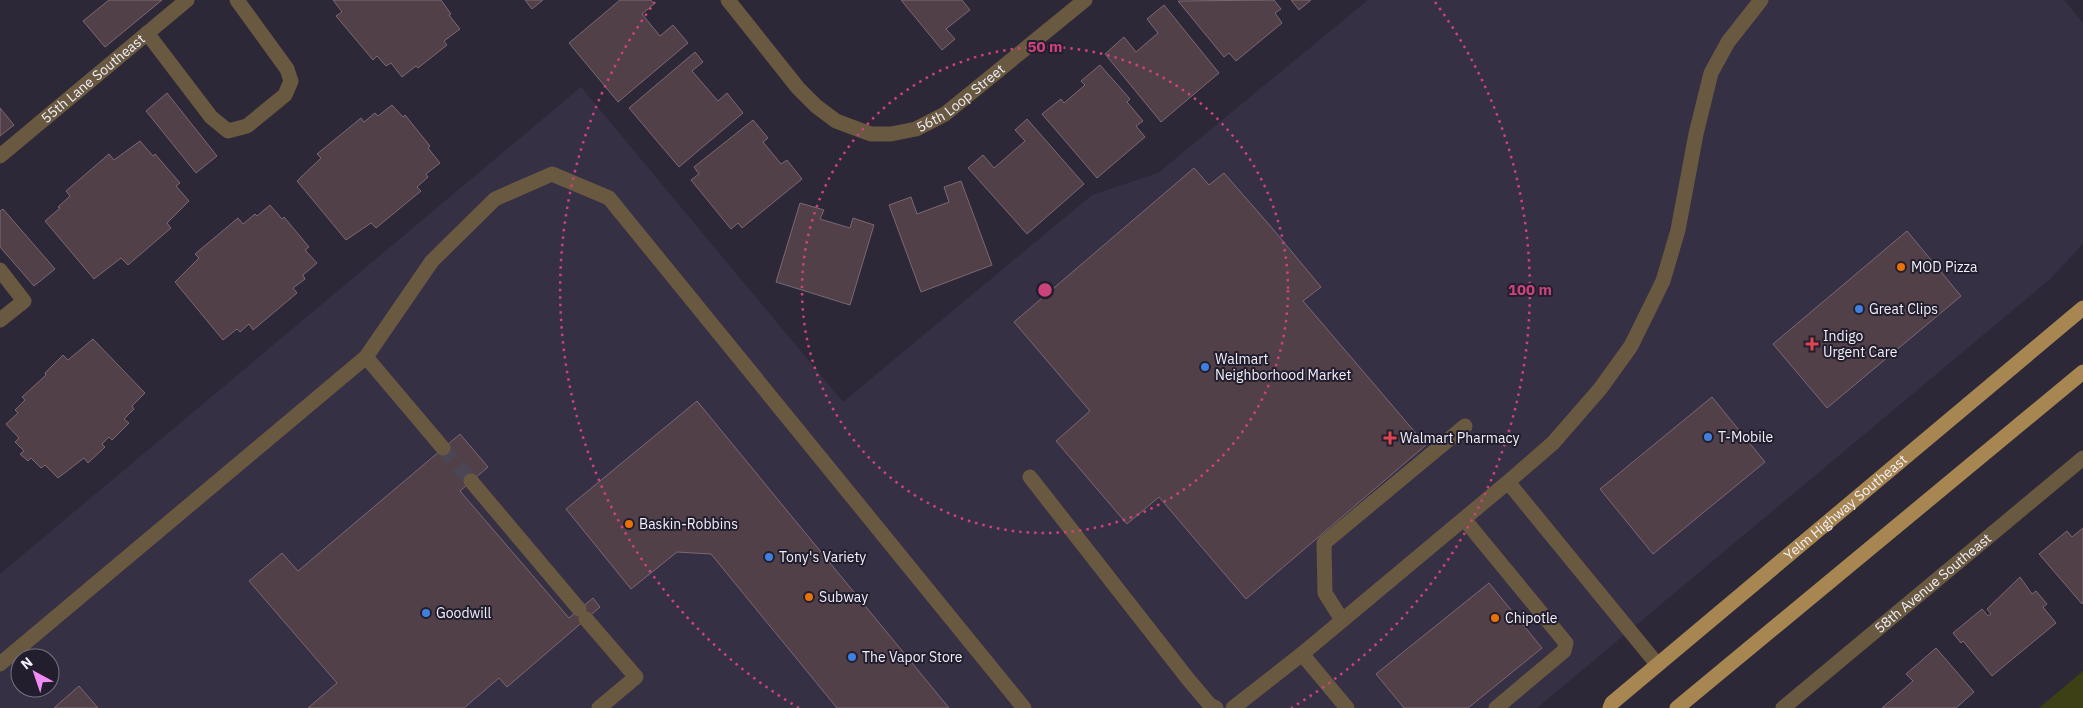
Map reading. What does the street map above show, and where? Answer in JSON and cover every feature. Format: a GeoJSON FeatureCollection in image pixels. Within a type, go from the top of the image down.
{"type":"FeatureCollection","features":[{"type":"Feature","properties":{"kind":"main road","name":"Yelm Highway Southeast"},"geometry":{"type":"LineString","coordinates":[[1610,708],[1612,703],[1657,664],[2083,308]]}},
{"type":"Feature","properties":{"kind":"main road"},"geometry":{"type":"LineString","coordinates":[[1676,708],[2083,372]]}},
{"type":"Feature","properties":{"kind":"street","name":"55th Lane Southeast"},"geometry":{"type":"LineString","coordinates":[[0,156],[187,0]]}},
{"type":"Feature","properties":{"kind":"street"},"geometry":{"type":"LineString","coordinates":[[147,34],[210,117],[228,130],[247,126],[286,95],[291,81],[287,69],[238,0]]}},
{"type":"Feature","properties":{"kind":"street","name":"56th Loop Street"},"geometry":{"type":"LineString","coordinates":[[728,0],[798,88],[816,106],[836,120],[872,134],[891,134],[916,129],[945,114],[1084,0]]}},
{"type":"Feature","properties":{"kind":"street"},"geometry":{"type":"LineString","coordinates":[[1233,708],[1302,654],[1553,444],[1600,389],[1631,346],[1663,281],[1678,230],[1696,134],[1711,73],[1728,42],[1761,0]]}},
{"type":"Feature","properties":{"kind":"street"},"geometry":{"type":"LineString","coordinates":[[0,664],[366,357],[432,261],[495,199],[552,174],[609,198],[1024,708]]}},
{"type":"Feature","properties":{"kind":"street"},"geometry":{"type":"LineString","coordinates":[[0,270],[24,301],[0,320]]}},
{"type":"Feature","properties":{"kind":"street"},"geometry":{"type":"LineString","coordinates":[[366,357],[443,448]]}},
{"type":"Feature","properties":{"kind":"street"},"geometry":{"type":"LineString","coordinates":[[1342,620],[1325,593],[1324,543],[1465,426]]}},
{"type":"Feature","properties":{"kind":"street","name":"58th Avenue Southeast"},"geometry":{"type":"LineString","coordinates":[[1783,708],[2083,458]]}},
{"type":"Feature","properties":{"kind":"street"},"geometry":{"type":"LineString","coordinates":[[1030,477],[1188,679],[1210,705],[1216,708]]}},
{"type":"Feature","properties":{"kind":"street"},"geometry":{"type":"LineString","coordinates":[[471,481],[636,677],[599,708]]}},
{"type":"Feature","properties":{"kind":"street"},"geometry":{"type":"LineString","coordinates":[[1508,482],[1657,664]]}},
{"type":"Feature","properties":{"kind":"street"},"geometry":{"type":"LineString","coordinates":[[1464,519],[1566,643],[1564,651],[1496,708]]}},
{"type":"Feature","properties":{"kind":"street"},"geometry":{"type":"LineString","coordinates":[[1302,654],[1347,708]]}},
{"type":"Feature","properties":{"kind":"shaded area"},"geometry":{"type":"Polygon","coordinates":[[[1368,0],[2064,0],[2083,23],[2083,244],[2050,279],[1537,708],[0,708],[0,574],[581,87],[843,402],[1092,195],[1158,173],[1368,0]]]}},
{"type":"Feature","properties":{"kind":"shaded area"},"geometry":{"type":"Polygon","coordinates":[[[2083,671],[2083,708],[2039,708],[2083,671]]]}},
{"type":"Feature","properties":{"kind":"building"},"geometry":{"type":"Polygon","coordinates":[[[109,0],[162,0],[105,47],[83,21],[109,0]]]}},
{"type":"Feature","properties":{"kind":"building"},"geometry":{"type":"Polygon","coordinates":[[[333,0],[441,0],[451,14],[449,15],[460,29],[444,41],[447,45],[418,68],[416,66],[402,77],[391,63],[386,66],[377,56],[373,60],[336,16],[342,12],[333,0]]]}},
{"type":"Feature","properties":{"kind":"building"},"geometry":{"type":"Polygon","coordinates":[[[525,0],[543,0],[532,9],[525,0]]]}},
{"type":"Feature","properties":{"kind":"building"},"geometry":{"type":"Polygon","coordinates":[[[620,0],[651,0],[654,4],[642,14],[660,36],[673,25],[688,43],[618,102],[569,43],[620,0]]]}},
{"type":"Feature","properties":{"kind":"building"},"geometry":{"type":"Polygon","coordinates":[[[901,0],[962,0],[970,10],[946,29],[955,39],[942,50],[901,0]]]}},
{"type":"Feature","properties":{"kind":"building"},"geometry":{"type":"Polygon","coordinates":[[[1274,0],[1281,9],[1275,13],[1282,23],[1236,61],[1229,53],[1224,57],[1178,1],[1274,0]]]}},
{"type":"Feature","properties":{"kind":"building"},"geometry":{"type":"Polygon","coordinates":[[[1291,0],[1311,0],[1299,10],[1291,0]]]}},
{"type":"Feature","properties":{"kind":"building"},"geometry":{"type":"Polygon","coordinates":[[[1164,5],[1219,73],[1161,122],[1105,54],[1124,37],[1136,52],[1158,33],[1147,19],[1164,5]]]}},
{"type":"Feature","properties":{"kind":"building"},"geometry":{"type":"Polygon","coordinates":[[[695,52],[703,62],[692,71],[718,101],[727,93],[743,113],[679,167],[629,108],[695,52]]]}},
{"type":"Feature","properties":{"kind":"building"},"geometry":{"type":"Polygon","coordinates":[[[1100,65],[1130,99],[1127,102],[1143,121],[1136,126],[1145,137],[1097,178],[1042,114],[1061,99],[1064,103],[1085,85],[1081,81],[1100,65]]]}},
{"type":"Feature","properties":{"kind":"building"},"geometry":{"type":"Polygon","coordinates":[[[167,93],[217,156],[196,173],[146,111],[167,93]]]}},
{"type":"Feature","properties":{"kind":"building"},"geometry":{"type":"Polygon","coordinates":[[[392,105],[403,117],[405,115],[430,146],[428,148],[440,163],[426,174],[428,177],[417,187],[421,191],[376,228],[371,223],[346,240],[297,181],[321,158],[317,154],[361,118],[364,122],[375,113],[378,116],[392,105]]]}},
{"type":"Feature","properties":{"kind":"building"},"geometry":{"type":"Polygon","coordinates":[[[0,108],[14,125],[0,136],[0,108]]]}},
{"type":"Feature","properties":{"kind":"building"},"geometry":{"type":"Polygon","coordinates":[[[1027,119],[1084,184],[1027,234],[968,168],[983,155],[994,168],[1025,141],[1015,130],[1027,119]]]}},
{"type":"Feature","properties":{"kind":"building"},"geometry":{"type":"Polygon","coordinates":[[[753,120],[768,138],[763,142],[781,164],[787,160],[802,179],[742,228],[738,223],[731,229],[691,180],[699,174],[694,167],[753,120]]]}},
{"type":"Feature","properties":{"kind":"building"},"geometry":{"type":"Polygon","coordinates":[[[140,141],[153,156],[155,154],[180,183],[176,186],[189,201],[167,223],[171,228],[128,265],[121,258],[94,279],[45,221],[70,196],[66,191],[109,154],[114,160],[140,141]]]}},
{"type":"Feature","properties":{"kind":"building","name":"Walmart Neighborhood Market"},"geometry":{"type":"Polygon","coordinates":[[[1194,168],[1209,185],[1224,173],[1272,228],[1321,287],[1303,301],[1426,445],[1246,599],[1159,497],[1127,524],[1056,441],[1090,411],[1014,322],[1194,168]]]}},
{"type":"Feature","properties":{"kind":"building"},"geometry":{"type":"Polygon","coordinates":[[[961,181],[992,265],[921,292],[889,205],[911,197],[917,214],[949,202],[944,187],[961,181]]]}},
{"type":"Feature","properties":{"kind":"building"},"geometry":{"type":"Polygon","coordinates":[[[800,203],[824,210],[820,219],[850,228],[853,218],[874,225],[850,305],[776,282],[800,203]]]}},
{"type":"Feature","properties":{"kind":"building"},"geometry":{"type":"Polygon","coordinates":[[[270,205],[282,219],[284,217],[309,247],[305,250],[317,263],[303,275],[305,279],[293,288],[297,293],[253,330],[249,324],[240,332],[237,329],[223,340],[175,282],[199,258],[195,254],[238,218],[243,224],[255,214],[257,216],[270,205]]]}},
{"type":"Feature","properties":{"kind":"building"},"geometry":{"type":"Polygon","coordinates":[[[3,209],[55,269],[34,286],[0,247],[0,211],[3,209]]]}},
{"type":"Feature","properties":{"kind":"building"},"geometry":{"type":"Polygon","coordinates":[[[1907,231],[1961,296],[1827,408],[1773,344],[1907,231]]]}},
{"type":"Feature","properties":{"kind":"building"},"geometry":{"type":"Polygon","coordinates":[[[93,339],[145,393],[132,406],[134,409],[124,419],[129,423],[112,440],[109,437],[102,444],[105,447],[88,463],[84,458],[58,478],[45,465],[41,468],[31,458],[28,461],[20,454],[24,451],[15,442],[19,438],[6,424],[18,413],[15,410],[25,400],[22,397],[46,375],[45,373],[63,355],[68,360],[93,339]]]}},
{"type":"Feature","properties":{"kind":"building"},"geometry":{"type":"Polygon","coordinates":[[[1712,397],[1765,462],[1653,554],[1600,489],[1712,397]]]}},
{"type":"Feature","properties":{"kind":"building"},"geometry":{"type":"Polygon","coordinates":[[[697,401],[949,708],[837,708],[711,554],[677,552],[631,589],[566,509],[697,401]]]}},
{"type":"Feature","properties":{"kind":"building"},"geometry":{"type":"Polygon","coordinates":[[[460,434],[488,467],[460,491],[569,618],[593,598],[600,607],[507,687],[499,678],[464,708],[308,708],[337,683],[249,581],[282,553],[298,571],[460,434]]]}},
{"type":"Feature","properties":{"kind":"building"},"geometry":{"type":"Polygon","coordinates":[[[2083,528],[2082,604],[2039,554],[2067,531],[2072,537],[2083,528]]]}},
{"type":"Feature","properties":{"kind":"building"},"geometry":{"type":"Polygon","coordinates":[[[2020,577],[2032,594],[2036,591],[2047,604],[2043,607],[2056,623],[1992,676],[1963,641],[1961,643],[1953,633],[1982,609],[1988,616],[1991,614],[1987,609],[2020,577]]]}},
{"type":"Feature","properties":{"kind":"building"},"geometry":{"type":"Polygon","coordinates":[[[1489,583],[1542,648],[1468,708],[1404,708],[1376,674],[1489,583]]]}},
{"type":"Feature","properties":{"kind":"building"},"geometry":{"type":"Polygon","coordinates":[[[1936,648],[1974,692],[1956,708],[1882,708],[1913,681],[1906,674],[1936,648]]]}},
{"type":"Feature","properties":{"kind":"building"},"geometry":{"type":"Polygon","coordinates":[[[79,686],[98,708],[54,708],[79,686]]]}},
{"type":"Feature","properties":{"kind":"tunnel"},"geometry":{"type":"LineString","coordinates":[[443,448],[471,481]]}},
{"type":"Feature","properties":{"kind":"place","name":"MOD Pizza"},"geometry":{"type":"Point","coordinates":[1901,267]}},
{"type":"Feature","properties":{"kind":"place","name":"Great Clips"},"geometry":{"type":"Point","coordinates":[1859,309]}},
{"type":"Feature","properties":{"kind":"place","name":"Indigo Urgent Care"},"geometry":{"type":"Point","coordinates":[1812,344]}},
{"type":"Feature","properties":{"kind":"place","name":"Walmart Neighborhood Market"},"geometry":{"type":"Point","coordinates":[1205,367]}},
{"type":"Feature","properties":{"kind":"place","name":"T-Mobile"},"geometry":{"type":"Point","coordinates":[1708,437]}},
{"type":"Feature","properties":{"kind":"place","name":"Walmart Pharmacy"},"geometry":{"type":"Point","coordinates":[1390,438]}},
{"type":"Feature","properties":{"kind":"place","name":"Baskin-Robbins"},"geometry":{"type":"Point","coordinates":[629,524]}},
{"type":"Feature","properties":{"kind":"place","name":"Tony's Variety"},"geometry":{"type":"Point","coordinates":[769,557]}},
{"type":"Feature","properties":{"kind":"place","name":"Subway"},"geometry":{"type":"Point","coordinates":[809,597]}},
{"type":"Feature","properties":{"kind":"place","name":"Goodwill"},"geometry":{"type":"Point","coordinates":[426,613]}},
{"type":"Feature","properties":{"kind":"place","name":"Chipotle"},"geometry":{"type":"Point","coordinates":[1495,618]}},
{"type":"Feature","properties":{"kind":"place","name":"The Vapor Store"},"geometry":{"type":"Point","coordinates":[852,657]}}]}
